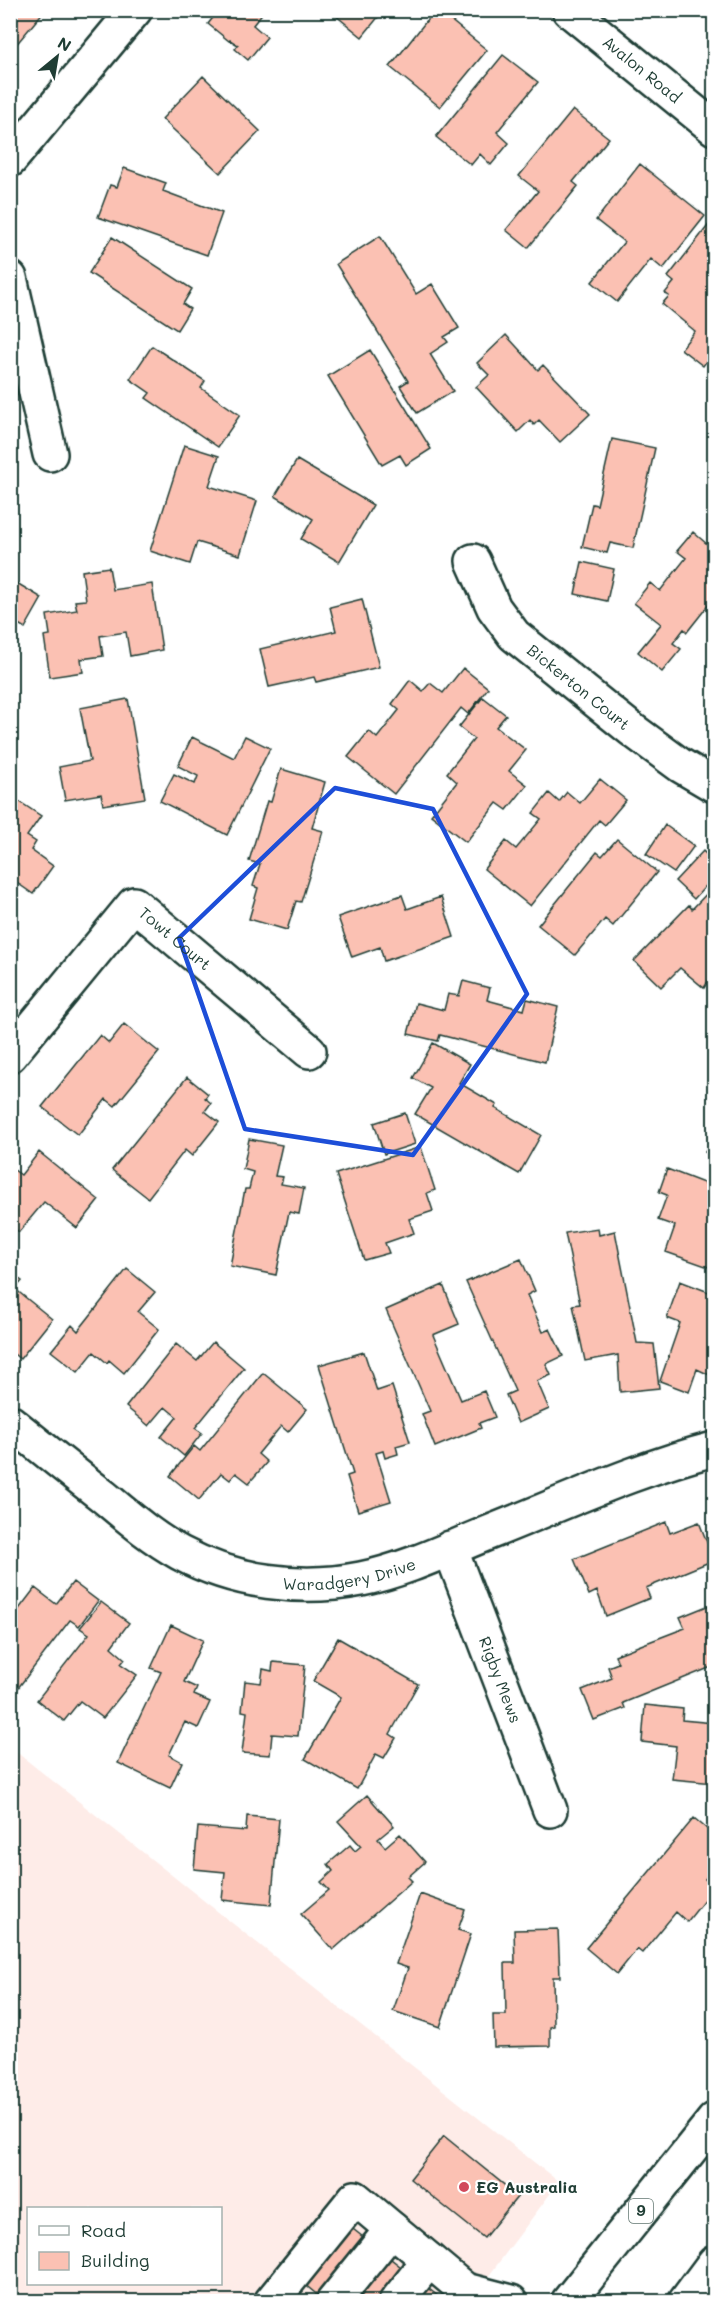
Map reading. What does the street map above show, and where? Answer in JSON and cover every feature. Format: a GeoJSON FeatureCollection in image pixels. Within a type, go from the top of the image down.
{"type":"FeatureCollection","features":[{"type":"Feature","properties":{"kind":"main road"},"geometry":{"type":"LineString","coordinates":[[10,160],[135,10]]}},
{"type":"Feature","properties":{"kind":"main road","name":"Avalon Road"},"geometry":{"type":"LineString","coordinates":[[569,10],[714,128]]}},
{"type":"Feature","properties":{"kind":"main road"},"geometry":{"type":"LineString","coordinates":[[10,278],[50,454]]}},
{"type":"Feature","properties":{"kind":"main road","name":"Bickerton Court"},"geometry":{"type":"LineString","coordinates":[[473,561],[494,608],[514,635],[631,729],[680,765],[714,785]]}},
{"type":"Feature","properties":{"kind":"main road","name":"Towt Court"},"geometry":{"type":"LineString","coordinates":[[10,1054],[134,904],[309,1051]]}},
{"type":"Feature","properties":{"kind":"main road","name":"Waradgery Drive"},"geometry":{"type":"LineString","coordinates":[[10,1422],[161,1542],[207,1566],[268,1581],[334,1583],[373,1576],[416,1562],[624,1479],[714,1449]]}},
{"type":"Feature","properties":{"kind":"main road","name":"Rigby Mews"},"geometry":{"type":"LineString","coordinates":[[450,1548],[550,1810]]}},
{"type":"Feature","properties":{"kind":"main road","name":"9"},"geometry":{"type":"LineString","coordinates":[[568,2301],[714,2120]]}},
{"type":"Feature","properties":{"kind":"main road"},"geometry":{"type":"LineString","coordinates":[[271,2301],[355,2198],[429,2260],[461,2296],[511,2301]]}},
{"type":"Feature","properties":{"kind":"main road"},"geometry":{"type":"LineString","coordinates":[[333,2301],[392,2229]]}},
{"type":"Feature","properties":{"kind":"main road"},"geometry":{"type":"LineString","coordinates":[[396,2301],[429,2260]]}},
{"type":"Feature","properties":{"kind":"main road"},"geometry":{"type":"LineString","coordinates":[[685,2301],[714,2263]]}},
{"type":"Feature","properties":{"kind":"highlighted area"},"geometry":{"type":"Polygon","coordinates":[[[335,788],[433,809],[527,994],[413,1155],[245,1129],[179,938],[335,788]]]}},
{"type":"Feature","properties":{"kind":"shaded area"},"geometry":{"type":"Polygon","coordinates":[[[10,1747],[559,2182],[470,2301],[11,2301],[10,1747]]]}},
{"type":"Feature","properties":{"kind":"building"},"geometry":{"type":"Polygon","coordinates":[[[10,10],[45,10],[10,52],[10,10]]]}},
{"type":"Feature","properties":{"kind":"building"},"geometry":{"type":"Polygon","coordinates":[[[219,10],[264,11],[253,25],[267,37],[248,60],[235,49],[238,45],[229,41],[208,24],[219,10]]]}},
{"type":"Feature","properties":{"kind":"building"},"geometry":{"type":"Polygon","coordinates":[[[329,10],[384,10],[362,37],[329,10]]]}},
{"type":"Feature","properties":{"kind":"building"},"geometry":{"type":"Polygon","coordinates":[[[435,10],[438,10],[487,50],[440,107],[390,67],[435,10]]]}},
{"type":"Feature","properties":{"kind":"building"},"geometry":{"type":"Polygon","coordinates":[[[503,55],[538,82],[497,132],[509,143],[491,165],[480,154],[471,165],[436,137],[503,55]]]}},
{"type":"Feature","properties":{"kind":"building"},"geometry":{"type":"Polygon","coordinates":[[[203,76],[260,131],[220,173],[162,119],[203,76]]]}},
{"type":"Feature","properties":{"kind":"building"},"geometry":{"type":"Polygon","coordinates":[[[573,110],[609,138],[573,182],[578,186],[528,248],[506,230],[538,191],[519,176],[573,110]]]}},
{"type":"Feature","properties":{"kind":"building"},"geometry":{"type":"Polygon","coordinates":[[[640,164],[705,216],[663,269],[651,259],[617,302],[592,282],[624,242],[596,220],[640,164]]]}},
{"type":"Feature","properties":{"kind":"building"},"geometry":{"type":"Polygon","coordinates":[[[124,168],[166,183],[163,191],[222,213],[207,255],[98,217],[110,185],[117,187],[124,168]]]}},
{"type":"Feature","properties":{"kind":"building"},"geometry":{"type":"Polygon","coordinates":[[[711,222],[714,225],[714,351],[703,366],[681,349],[695,331],[662,304],[669,296],[665,293],[674,282],[668,277],[711,222]]]}},
{"type":"Feature","properties":{"kind":"building"},"geometry":{"type":"Polygon","coordinates":[[[380,236],[416,294],[432,284],[459,328],[444,337],[448,342],[430,354],[453,391],[417,413],[400,386],[408,381],[336,264],[380,236]]]}},
{"type":"Feature","properties":{"kind":"building"},"geometry":{"type":"Polygon","coordinates":[[[112,237],[192,289],[183,304],[190,309],[177,330],[89,273],[112,237]]]}},
{"type":"Feature","properties":{"kind":"building"},"geometry":{"type":"Polygon","coordinates":[[[506,335],[538,370],[543,365],[590,414],[560,442],[539,420],[534,425],[530,420],[518,432],[476,387],[489,375],[477,363],[506,335]]]}},
{"type":"Feature","properties":{"kind":"building"},"geometry":{"type":"Polygon","coordinates":[[[152,346],[205,381],[201,388],[240,415],[218,447],[146,398],[150,393],[130,379],[152,346]]]}},
{"type":"Feature","properties":{"kind":"building"},"geometry":{"type":"Polygon","coordinates":[[[370,350],[431,449],[406,465],[400,455],[382,465],[328,376],[370,350]]]}},
{"type":"Feature","properties":{"kind":"building"},"geometry":{"type":"Polygon","coordinates":[[[612,439],[655,448],[633,548],[610,543],[607,553],[582,547],[592,504],[597,505],[612,439]]]}},
{"type":"Feature","properties":{"kind":"building"},"geometry":{"type":"Polygon","coordinates":[[[184,445],[219,456],[209,486],[257,501],[240,555],[197,542],[190,564],[150,551],[184,445]]]}},
{"type":"Feature","properties":{"kind":"building"},"geometry":{"type":"Polygon","coordinates":[[[297,460],[373,505],[339,562],[301,539],[313,519],[275,496],[297,460]]]}},
{"type":"Feature","properties":{"kind":"building"},"geometry":{"type":"Polygon","coordinates":[[[693,532],[714,550],[714,598],[687,632],[684,629],[673,643],[681,649],[662,672],[638,652],[661,624],[634,603],[650,583],[660,591],[686,558],[677,551],[693,532]]]}},
{"type":"Feature","properties":{"kind":"building"},"geometry":{"type":"Polygon","coordinates":[[[582,562],[614,569],[607,601],[575,594],[582,562]]]}},
{"type":"Feature","properties":{"kind":"building"},"geometry":{"type":"Polygon","coordinates":[[[109,567],[113,590],[152,584],[162,650],[130,656],[126,632],[100,636],[103,656],[81,659],[83,672],[50,677],[44,636],[50,635],[47,615],[77,610],[75,601],[86,600],[82,571],[109,567]]]}},
{"type":"Feature","properties":{"kind":"building"},"geometry":{"type":"Polygon","coordinates":[[[10,579],[42,598],[25,628],[10,619],[10,579]]]}},
{"type":"Feature","properties":{"kind":"building"},"geometry":{"type":"Polygon","coordinates":[[[362,599],[379,667],[316,682],[314,677],[269,687],[260,649],[336,631],[330,607],[362,599]]]}},
{"type":"Feature","properties":{"kind":"building"},"geometry":{"type":"Polygon","coordinates":[[[463,668],[488,688],[468,714],[461,708],[394,794],[348,757],[369,731],[377,738],[399,710],[392,704],[410,680],[423,691],[430,683],[443,693],[463,668]]]}},
{"type":"Feature","properties":{"kind":"building"},"geometry":{"type":"Polygon","coordinates":[[[483,697],[506,715],[496,727],[526,750],[509,771],[527,785],[507,810],[497,803],[466,842],[431,815],[457,782],[447,773],[474,739],[459,727],[483,697]]]}},
{"type":"Feature","properties":{"kind":"building"},"geometry":{"type":"Polygon","coordinates":[[[128,699],[145,798],[103,805],[101,794],[65,800],[59,767],[90,761],[80,708],[128,699]]]}},
{"type":"Feature","properties":{"kind":"building"},"geometry":{"type":"Polygon","coordinates":[[[245,736],[270,748],[227,835],[160,801],[174,774],[195,784],[198,776],[178,766],[192,737],[234,758],[245,736]]]}},
{"type":"Feature","properties":{"kind":"building"},"geometry":{"type":"Polygon","coordinates":[[[281,769],[325,782],[312,828],[323,831],[301,902],[296,901],[287,930],[249,919],[258,888],[253,886],[260,864],[249,861],[267,801],[271,802],[281,769]]]}},
{"type":"Feature","properties":{"kind":"building"},"geometry":{"type":"Polygon","coordinates":[[[600,779],[626,800],[605,825],[599,820],[530,906],[484,869],[506,841],[516,849],[541,819],[533,813],[549,793],[559,802],[567,792],[580,803],[600,779]]]}},
{"type":"Feature","properties":{"kind":"building"},"geometry":{"type":"Polygon","coordinates":[[[17,800],[41,816],[27,836],[36,842],[31,850],[53,866],[33,894],[10,878],[13,869],[10,867],[10,806],[17,800]]]}},
{"type":"Feature","properties":{"kind":"building"},"geometry":{"type":"Polygon","coordinates":[[[665,825],[694,846],[674,873],[646,854],[665,825]]]}},
{"type":"Feature","properties":{"kind":"building"},"geometry":{"type":"Polygon","coordinates":[[[617,839],[657,872],[613,926],[605,919],[575,955],[538,925],[597,852],[602,856],[617,839]]]}},
{"type":"Feature","properties":{"kind":"building"},"geometry":{"type":"Polygon","coordinates":[[[703,851],[714,862],[714,877],[694,899],[675,881],[703,851]]]}},
{"type":"Feature","properties":{"kind":"building"},"geometry":{"type":"Polygon","coordinates":[[[714,886],[714,972],[704,988],[680,968],[661,987],[634,961],[689,905],[692,909],[714,886]]]}},
{"type":"Feature","properties":{"kind":"building"},"geometry":{"type":"Polygon","coordinates":[[[402,895],[407,909],[441,897],[454,937],[384,961],[380,947],[352,957],[338,917],[402,895]]]}},
{"type":"Feature","properties":{"kind":"building"},"geometry":{"type":"Polygon","coordinates":[[[463,981],[490,988],[487,1000],[524,1010],[527,999],[558,1007],[545,1062],[440,1035],[438,1041],[408,1034],[416,1003],[444,1010],[448,994],[459,996],[463,981]]]}},
{"type":"Feature","properties":{"kind":"building"},"geometry":{"type":"Polygon","coordinates":[[[124,1024],[159,1052],[115,1106],[106,1099],[78,1135],[42,1107],[100,1035],[109,1043],[124,1024]]]}},
{"type":"Feature","properties":{"kind":"building"},"geometry":{"type":"Polygon","coordinates":[[[433,1043],[470,1064],[459,1083],[497,1105],[495,1108],[541,1135],[519,1174],[415,1114],[431,1088],[413,1078],[433,1043]]]}},
{"type":"Feature","properties":{"kind":"building"},"geometry":{"type":"Polygon","coordinates":[[[187,1077],[208,1094],[205,1098],[211,1103],[205,1111],[219,1122],[192,1156],[185,1150],[148,1198],[112,1170],[187,1077]]]}},
{"type":"Feature","properties":{"kind":"building"},"geometry":{"type":"Polygon","coordinates":[[[405,1113],[415,1144],[384,1154],[374,1123],[405,1113]]]}},
{"type":"Feature","properties":{"kind":"building"},"geometry":{"type":"Polygon","coordinates":[[[714,1138],[714,1159],[705,1152],[714,1138]]]}},
{"type":"Feature","properties":{"kind":"building"},"geometry":{"type":"Polygon","coordinates":[[[249,1139],[282,1145],[275,1176],[283,1177],[281,1184],[304,1188],[299,1214],[289,1212],[276,1275],[230,1266],[245,1189],[249,1189],[253,1172],[243,1169],[249,1139]]]}},
{"type":"Feature","properties":{"kind":"building"},"geometry":{"type":"Polygon","coordinates":[[[421,1147],[435,1190],[427,1193],[433,1211],[409,1219],[414,1233],[385,1243],[389,1253],[364,1260],[336,1174],[421,1147]]]}},
{"type":"Feature","properties":{"kind":"building"},"geometry":{"type":"Polygon","coordinates":[[[39,1152],[99,1200],[77,1228],[44,1202],[19,1232],[10,1225],[10,1174],[14,1170],[21,1175],[39,1152]]]}},
{"type":"Feature","properties":{"kind":"building"},"geometry":{"type":"Polygon","coordinates":[[[667,1169],[714,1187],[714,1269],[666,1252],[675,1226],[658,1220],[667,1195],[659,1192],[667,1169]]]}},
{"type":"Feature","properties":{"kind":"building"},"geometry":{"type":"Polygon","coordinates":[[[598,1228],[599,1235],[615,1231],[637,1343],[654,1344],[659,1388],[620,1392],[618,1355],[585,1361],[573,1305],[580,1304],[565,1233],[598,1228]]]}},
{"type":"Feature","properties":{"kind":"building"},"geometry":{"type":"Polygon","coordinates":[[[521,1259],[535,1291],[527,1295],[543,1332],[550,1329],[563,1356],[546,1364],[551,1375],[537,1381],[549,1409],[518,1423],[506,1395],[515,1391],[466,1282],[521,1259]]]}},
{"type":"Feature","properties":{"kind":"building"},"geometry":{"type":"Polygon","coordinates":[[[127,1269],[155,1292],[138,1312],[159,1329],[124,1373],[109,1360],[107,1363],[94,1352],[78,1372],[51,1351],[72,1325],[78,1331],[127,1269]]]}},
{"type":"Feature","properties":{"kind":"building"},"geometry":{"type":"Polygon","coordinates":[[[10,1272],[22,1281],[15,1289],[52,1319],[20,1359],[10,1351],[10,1272]]]}},
{"type":"Feature","properties":{"kind":"building"},"geometry":{"type":"Polygon","coordinates":[[[680,1281],[714,1294],[714,1377],[697,1369],[689,1392],[660,1381],[680,1323],[667,1318],[680,1281]]]}},
{"type":"Feature","properties":{"kind":"building"},"geometry":{"type":"Polygon","coordinates":[[[443,1285],[459,1324],[433,1335],[461,1400],[484,1391],[495,1417],[479,1423],[481,1428],[435,1447],[422,1414],[430,1411],[386,1310],[443,1285]]]}},
{"type":"Feature","properties":{"kind":"building"},"geometry":{"type":"Polygon","coordinates":[[[213,1342],[244,1368],[195,1428],[202,1433],[184,1456],[161,1437],[177,1417],[165,1407],[149,1426],[126,1407],[176,1344],[197,1361],[213,1342]]]}},
{"type":"Feature","properties":{"kind":"building"},"geometry":{"type":"Polygon","coordinates":[[[364,1352],[377,1391],[392,1386],[410,1442],[396,1446],[398,1454],[385,1458],[383,1451],[376,1453],[391,1501],[358,1511],[347,1476],[353,1474],[319,1365],[364,1352]]]}},
{"type":"Feature","properties":{"kind":"building"},"geometry":{"type":"Polygon","coordinates":[[[263,1373],[307,1409],[288,1432],[281,1426],[258,1454],[267,1462],[249,1483],[236,1473],[230,1480],[221,1473],[199,1500],[170,1476],[194,1446],[200,1451],[263,1373]]]}},
{"type":"Feature","properties":{"kind":"building"},"geometry":{"type":"Polygon","coordinates":[[[666,1522],[670,1533],[699,1522],[714,1560],[646,1588],[650,1598],[606,1616],[597,1591],[589,1595],[574,1559],[666,1522]]]}},
{"type":"Feature","properties":{"kind":"building"},"geometry":{"type":"Polygon","coordinates":[[[10,1546],[16,1550],[10,1558],[10,1546]]]}},
{"type":"Feature","properties":{"kind":"building"},"geometry":{"type":"Polygon","coordinates":[[[73,1582],[98,1601],[79,1626],[70,1620],[18,1688],[10,1682],[10,1609],[16,1613],[35,1588],[56,1604],[73,1582]]]}},
{"type":"Feature","properties":{"kind":"building"},"geometry":{"type":"Polygon","coordinates":[[[101,1602],[129,1623],[111,1647],[125,1659],[121,1664],[137,1675],[103,1718],[80,1701],[64,1721],[37,1700],[89,1634],[80,1628],[101,1602]]]}},
{"type":"Feature","properties":{"kind":"building"},"geometry":{"type":"Polygon","coordinates":[[[712,1604],[714,1666],[623,1703],[625,1708],[594,1720],[582,1690],[612,1678],[608,1667],[618,1663],[615,1655],[685,1628],[680,1617],[712,1604]]]}},
{"type":"Feature","properties":{"kind":"building"},"geometry":{"type":"Polygon","coordinates":[[[171,1625],[203,1640],[184,1682],[197,1688],[194,1695],[210,1702],[198,1728],[185,1722],[169,1755],[182,1762],[170,1788],[118,1763],[161,1672],[151,1668],[171,1625]]]}},
{"type":"Feature","properties":{"kind":"building"},"geometry":{"type":"Polygon","coordinates":[[[338,1638],[418,1684],[390,1734],[396,1738],[384,1758],[376,1754],[357,1789],[305,1759],[341,1697],[313,1681],[338,1638]]]}},
{"type":"Feature","properties":{"kind":"building"},"geometry":{"type":"Polygon","coordinates":[[[273,1662],[305,1665],[298,1736],[272,1734],[270,1755],[242,1753],[247,1712],[242,1711],[245,1681],[261,1683],[263,1669],[272,1671],[273,1662]]]}},
{"type":"Feature","properties":{"kind":"building"},"geometry":{"type":"Polygon","coordinates":[[[645,1705],[683,1709],[682,1720],[714,1723],[714,1783],[672,1779],[676,1746],[642,1742],[645,1705]]]}},
{"type":"Feature","properties":{"kind":"building"},"geometry":{"type":"Polygon","coordinates":[[[367,1795],[394,1826],[378,1839],[385,1847],[400,1834],[425,1862],[408,1877],[412,1881],[333,1950],[301,1914],[329,1890],[321,1882],[333,1871],[328,1864],[350,1845],[355,1851],[361,1846],[338,1821],[367,1795]]]}},
{"type":"Feature","properties":{"kind":"building"},"geometry":{"type":"Polygon","coordinates":[[[247,1816],[279,1819],[271,1905],[222,1900],[225,1872],[194,1869],[198,1827],[246,1831],[247,1816]]]}},
{"type":"Feature","properties":{"kind":"building"},"geometry":{"type":"Polygon","coordinates":[[[694,1818],[714,1835],[714,1868],[705,1879],[714,1888],[687,1922],[676,1912],[642,1953],[637,1949],[617,1974],[586,1948],[694,1818]]]}},
{"type":"Feature","properties":{"kind":"building"},"geometry":{"type":"Polygon","coordinates":[[[420,1894],[465,1910],[458,1930],[471,1934],[440,2027],[393,2011],[408,1968],[396,1964],[420,1894]]]}},
{"type":"Feature","properties":{"kind":"building"},"geometry":{"type":"Polygon","coordinates":[[[558,1929],[560,1977],[553,1977],[554,2026],[550,2027],[550,2046],[494,2047],[493,2015],[506,2015],[505,1963],[515,1963],[514,1930],[558,1929]]]}},
{"type":"Feature","properties":{"kind":"building","name":"EG Australia"},"geometry":{"type":"Polygon","coordinates":[[[444,2136],[518,2196],[484,2238],[410,2179],[444,2136]]]}},
{"type":"Feature","properties":{"kind":"building"},"geometry":{"type":"Polygon","coordinates":[[[344,2222],[438,2296],[433,2302],[326,2302],[298,2279],[344,2222]]]}},
{"type":"Feature","properties":{"kind":"place","name":"EG Australia"},"geometry":{"type":"Point","coordinates":[464,2187]}}]}
